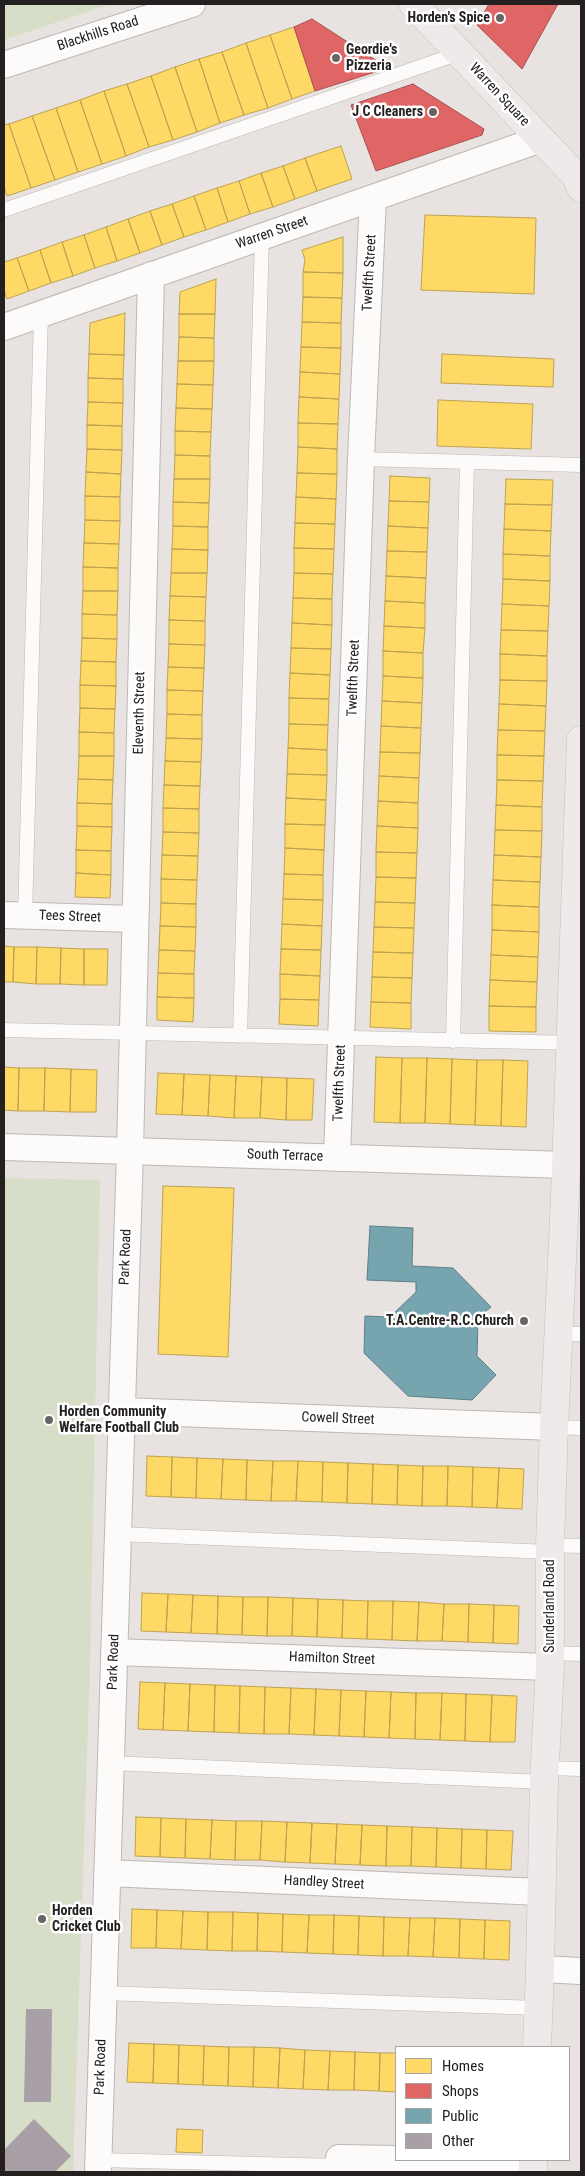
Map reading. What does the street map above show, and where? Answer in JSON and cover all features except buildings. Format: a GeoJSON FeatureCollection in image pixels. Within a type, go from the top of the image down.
{"type":"FeatureCollection","features":[{"type":"Feature","properties":{"kind":"main road","name":"Warren Square"},"geometry":{"type":"LineString","coordinates":[[413,4],[575,175],[581,188]]}},
{"type":"Feature","properties":{"kind":"main road","name":"Sunderland Road"},"geometry":{"type":"LineString","coordinates":[[536,2046],[540,1970],[544,1775],[550,1660],[550,1548],[554,1427],[570,1334],[573,1198],[566,1165],[576,1043],[581,740]]}},
{"type":"Feature","properties":{"kind":"street","name":"Blackhills Road"},"geometry":{"type":"LineString","coordinates":[[4,65],[192,4]]}},
{"type":"Feature","properties":{"kind":"street","name":"Warren Street"},"geometry":{"type":"LineString","coordinates":[[4,327],[541,140]]}},
{"type":"Feature","properties":{"kind":"street","name":"Twelfth Street"},"geometry":{"type":"LineString","coordinates":[[337,1158],[373,198]]}},
{"type":"Feature","properties":{"kind":"street","name":"Eleventh Street"},"geometry":{"type":"LineString","coordinates":[[130,1151],[151,275]]}},
{"type":"Feature","properties":{"kind":"street","name":"Tees Street"},"geometry":{"type":"LineString","coordinates":[[15,915],[135,919]]}},
{"type":"Feature","properties":{"kind":"street","name":"South Terrace"},"geometry":{"type":"LineString","coordinates":[[4,1147],[566,1165]]}},
{"type":"Feature","properties":{"kind":"street","name":"Park Road"},"geometry":{"type":"LineString","coordinates":[[98,2166],[130,1151]]}},
{"type":"Feature","properties":{"kind":"street","name":"Cowell Street"},"geometry":{"type":"LineString","coordinates":[[122,1412],[554,1427]]}},
{"type":"Feature","properties":{"kind":"street","name":"Hamilton Street"},"geometry":{"type":"LineString","coordinates":[[114,1652],[550,1660]]}},
{"type":"Feature","properties":{"kind":"street","name":"Handley Street"},"geometry":{"type":"LineString","coordinates":[[107,1873],[541,1892]]}},
{"type":"Feature","properties":{"kind":"street"},"geometry":{"type":"LineString","coordinates":[[540,1970],[581,1971]]}},
{"type":"Feature","properties":{"kind":"street"},"geometry":{"type":"LineString","coordinates":[[339,2169],[339,2158],[395,2160]]}},
{"type":"Feature","properties":{"kind":"street"},"geometry":{"type":"LineString","coordinates":[[431,2161],[533,2165]]}},
{"type":"Feature","properties":{"kind":"lane"},"geometry":{"type":"LineString","coordinates":[[4,210],[460,53]]}},
{"type":"Feature","properties":{"kind":"lane"},"geometry":{"type":"LineString","coordinates":[[240,1036],[262,236]]}},
{"type":"Feature","properties":{"kind":"lane"},"geometry":{"type":"LineString","coordinates":[[15,915],[41,314]]}},
{"type":"Feature","properties":{"kind":"lane"},"geometry":{"type":"LineString","coordinates":[[362,459],[581,465]]}},
{"type":"Feature","properties":{"kind":"lane"},"geometry":{"type":"LineString","coordinates":[[453,1041],[467,462]]}},
{"type":"Feature","properties":{"kind":"lane"},"geometry":{"type":"LineString","coordinates":[[4,1030],[576,1043]]}},
{"type":"Feature","properties":{"kind":"lane"},"geometry":{"type":"LineString","coordinates":[[554,1427],[581,1428]]}},
{"type":"Feature","properties":{"kind":"lane"},"geometry":{"type":"LineString","coordinates":[[118,1534],[550,1548],[581,1546]]}},
{"type":"Feature","properties":{"kind":"lane"},"geometry":{"type":"LineString","coordinates":[[550,1660],[581,1654]]}},
{"type":"Feature","properties":{"kind":"lane"},"geometry":{"type":"LineString","coordinates":[[110,1763],[544,1775],[581,1769]]}},
{"type":"Feature","properties":{"kind":"lane"},"geometry":{"type":"LineString","coordinates":[[104,1993],[538,2008]]}},
{"type":"Feature","properties":{"kind":"lane"},"geometry":{"type":"LineString","coordinates":[[98,2166],[339,2169]]}},
{"type":"Feature","properties":{"kind":"green space"},"geometry":{"type":"Polygon","coordinates":[[[4,4],[111,4],[4,40],[4,4]]]}},
{"type":"Feature","properties":{"kind":"green space"},"geometry":{"type":"Polygon","coordinates":[[[4,1178],[100,1180],[90,1665],[73,2172],[4,2172],[4,1178]]]}},
{"type":"Feature","properties":{"kind":"place","name":"Horden's Spice"},"geometry":{"type":"Point","coordinates":[500,18]}},
{"type":"Feature","properties":{"kind":"place","name":"Geordie's Pizzeria"},"geometry":{"type":"Point","coordinates":[336,58]}},
{"type":"Feature","properties":{"kind":"place","name":"J C Cleaners"},"geometry":{"type":"Point","coordinates":[433,112]}},
{"type":"Feature","properties":{"kind":"place","name":"T.A.Centre-R.C.Church"},"geometry":{"type":"Point","coordinates":[524,1321]}},
{"type":"Feature","properties":{"kind":"place","name":"Horden Community Welfare Football Club"},"geometry":{"type":"Point","coordinates":[49,1420]}},
{"type":"Feature","properties":{"kind":"place","name":"Horden Cricket Club"},"geometry":{"type":"Point","coordinates":[42,1919]}}]}
